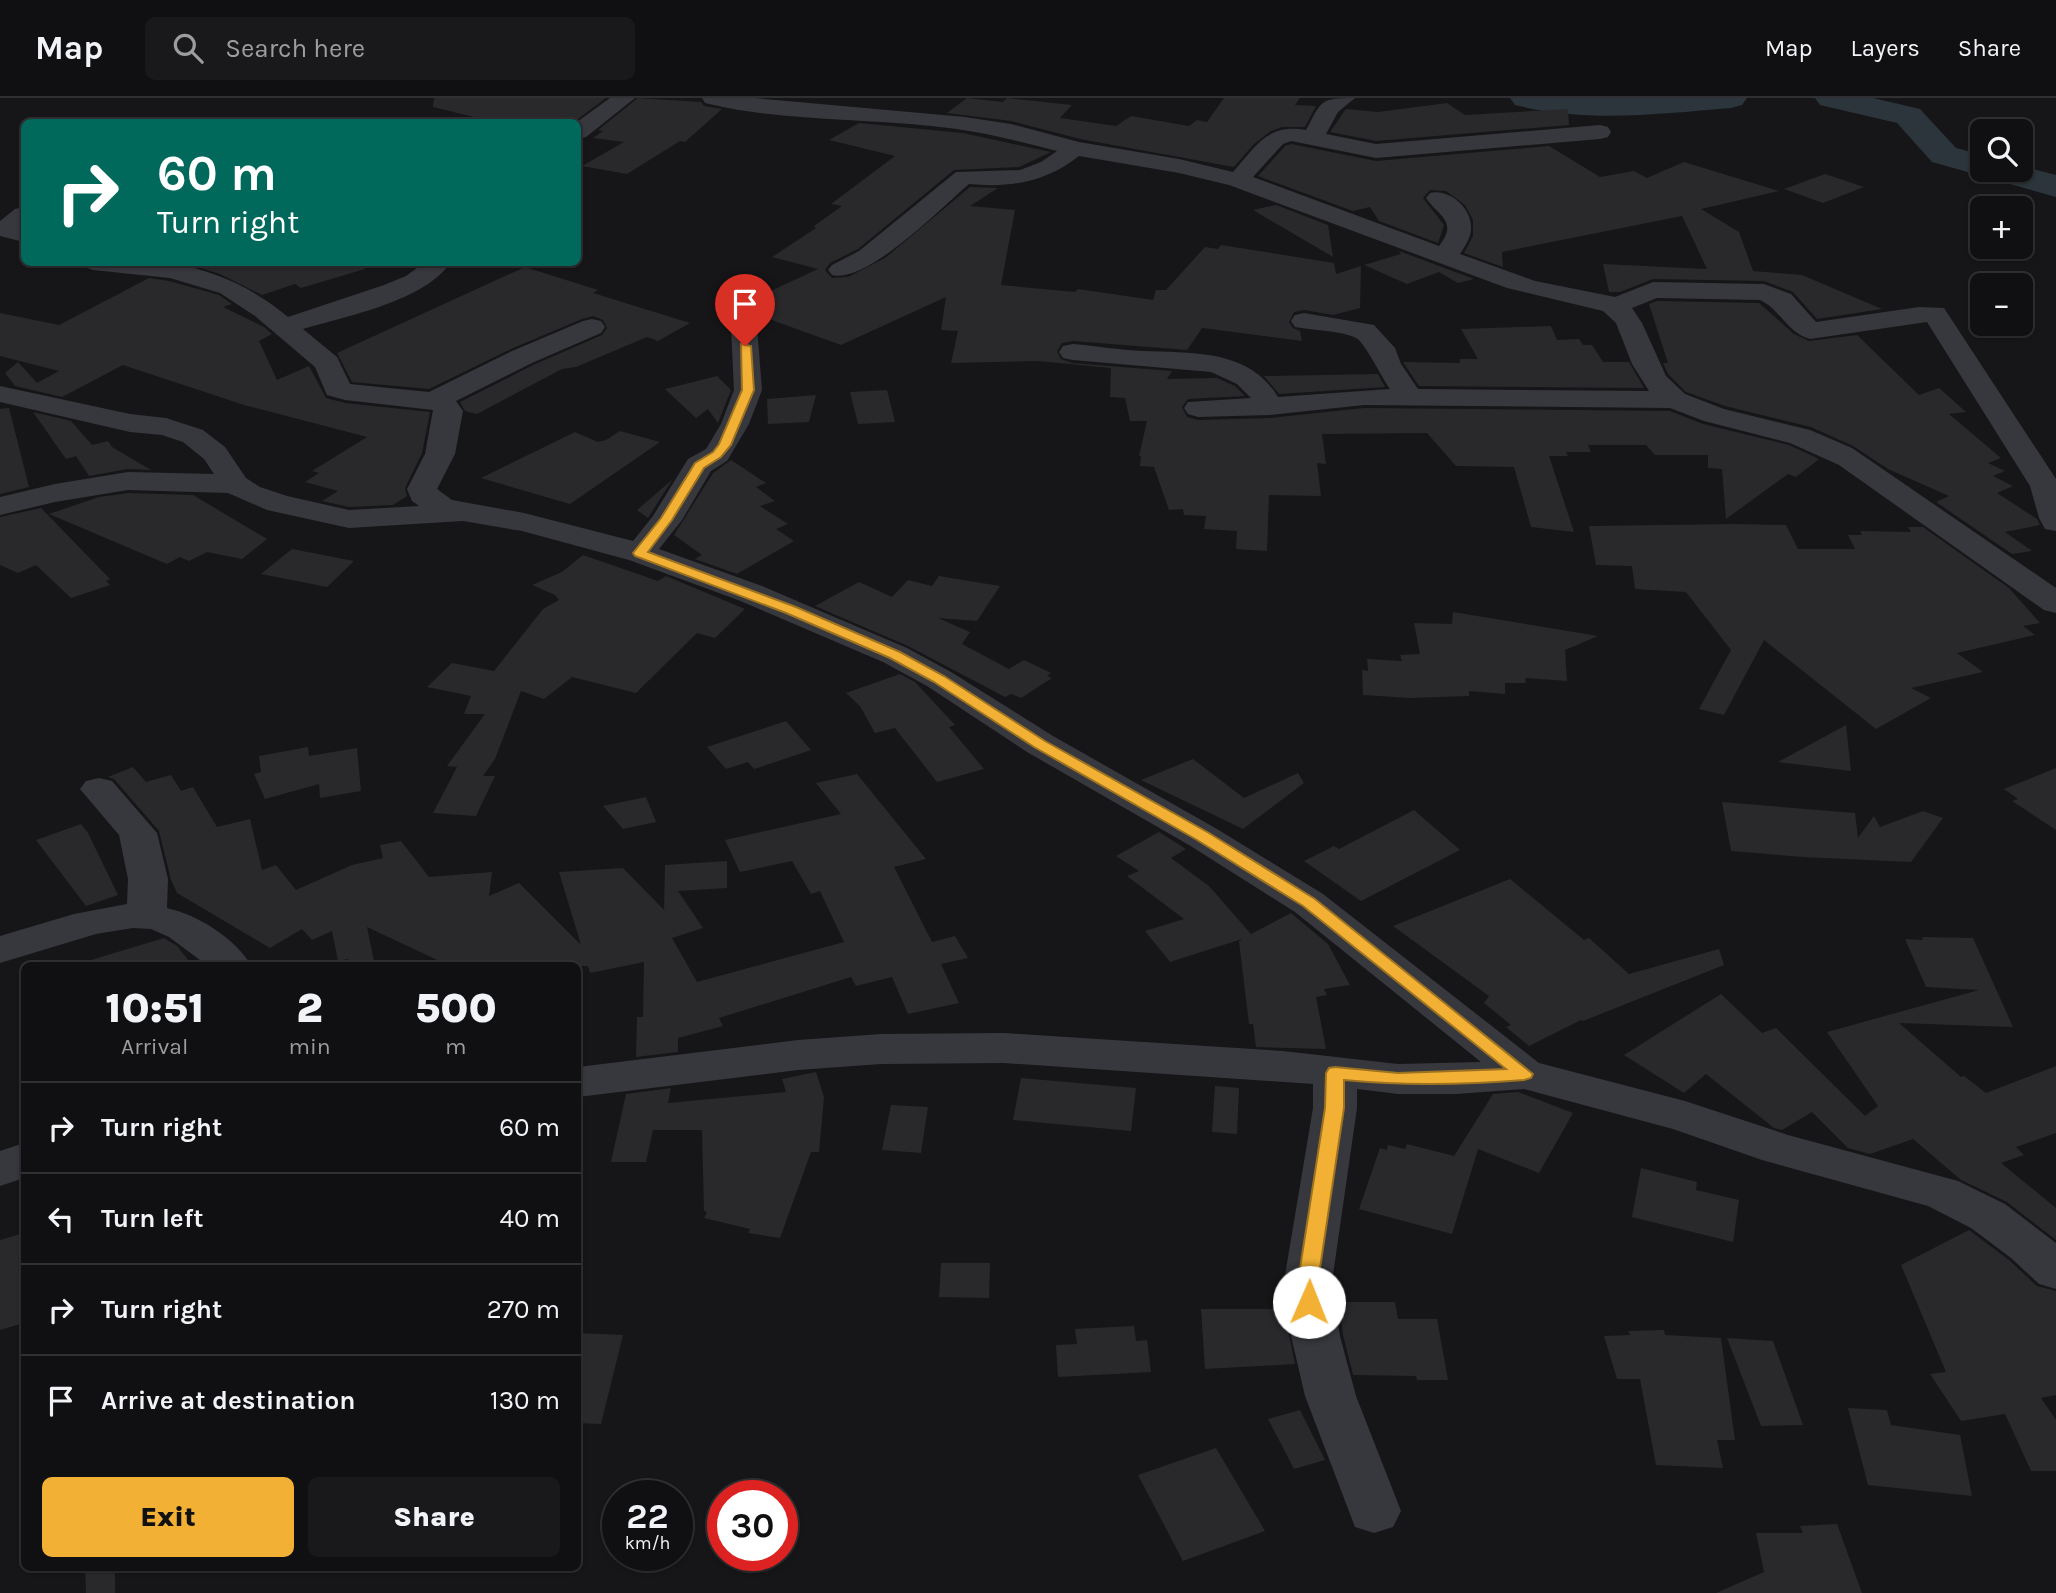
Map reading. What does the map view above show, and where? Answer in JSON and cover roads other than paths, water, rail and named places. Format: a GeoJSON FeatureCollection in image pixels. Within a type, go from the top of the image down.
{"type":"FeatureCollection","features":[{"type":"Feature","properties":{"kind":"street"},"geometry":{"type":"LineString","coordinates":[[581,130],[624,98]]}},
{"type":"Feature","properties":{"kind":"street"},"geometry":{"type":"LineString","coordinates":[[712,98],[764,108],[926,119],[1002,130],[1075,148],[1192,169],[1238,180],[1521,285],[1615,306],[1653,290],[1764,292],[1782,300],[1810,331],[1832,330],[1902,315],[1935,314],[2046,489],[2056,522]]}},
{"type":"Feature","properties":{"kind":"street"},"geometry":{"type":"LineString","coordinates":[[926,119],[944,98]]}},
{"type":"Feature","properties":{"kind":"street"},"geometry":{"type":"LineString","coordinates":[[1314,137],[1329,107],[1344,98]]}},
{"type":"Feature","properties":{"kind":"street"},"geometry":{"type":"LineString","coordinates":[[1238,180],[1275,139],[1290,134],[1314,137],[1360,150],[1376,151],[1601,132]]}},
{"type":"Feature","properties":{"kind":"street"},"geometry":{"type":"LineString","coordinates":[[841,270],[868,256],[964,177],[1024,178],[1042,171],[1075,148]]}},
{"type":"Feature","properties":{"kind":"street"},"geometry":{"type":"LineString","coordinates":[[1438,198],[1452,206],[1459,215],[1458,237],[1445,255]]}},
{"type":"Feature","properties":{"kind":"street"},"geometry":{"type":"LineString","coordinates":[[21,217],[8,228],[9,231],[21,234]]}},
{"type":"Feature","properties":{"kind":"street"},"geometry":{"type":"LineString","coordinates":[[129,266],[173,271],[199,278],[229,288],[254,302],[327,363],[337,389],[357,394],[443,404],[449,411],[440,454],[422,489],[423,495],[443,508],[524,522],[640,553],[791,610],[895,655],[939,679],[1040,744],[1203,836],[1309,903],[1524,1074]]}},
{"type":"Feature","properties":{"kind":"street"},"geometry":{"type":"LineString","coordinates":[[284,327],[423,279],[438,266]]}},
{"type":"Feature","properties":{"kind":"street"},"geometry":{"type":"LineString","coordinates":[[1615,306],[1629,323],[1650,377],[1660,389],[1676,400],[1700,411],[1818,442],[1850,459],[2056,603]]}},
{"type":"Feature","properties":{"kind":"street"},"geometry":{"type":"LineString","coordinates":[[1304,321],[1366,331],[1381,348],[1387,365],[1409,396]]}},
{"type":"Feature","properties":{"kind":"street"},"geometry":{"type":"LineString","coordinates":[[433,401],[499,367],[592,327]]}},
{"type":"Feature","properties":{"kind":"street"},"geometry":{"type":"LineString","coordinates":[[640,553],[666,520],[699,465],[717,455],[735,424],[748,390],[744,327]]}},
{"type":"Feature","properties":{"kind":"street"},"geometry":{"type":"LineString","coordinates":[[1073,352],[1207,362],[1235,370],[1250,378],[1262,389],[1270,406]]}},
{"type":"Feature","properties":{"kind":"street"},"geometry":{"type":"LineString","coordinates":[[0,394],[130,423],[166,427],[193,436],[215,453],[235,484],[249,493],[278,503],[340,518],[463,513]]}},
{"type":"Feature","properties":{"kind":"street"},"geometry":{"type":"LineString","coordinates":[[1198,408],[1409,396],[1676,400]]}},
{"type":"Feature","properties":{"kind":"street"},"geometry":{"type":"LineString","coordinates":[[0,506],[55,493],[128,481],[235,484]]}},
{"type":"Feature","properties":{"kind":"street"},"geometry":{"type":"LineString","coordinates":[[99,789],[138,833],[148,879],[148,916]]}},
{"type":"Feature","properties":{"kind":"street"},"geometry":{"type":"LineString","coordinates":[[0,950],[122,916],[148,916],[166,920],[215,947],[228,962]]}},
{"type":"Feature","properties":{"kind":"street"},"geometry":{"type":"LineString","coordinates":[[581,1082],[799,1055],[881,1049],[1004,1048],[1269,1065],[1398,1079],[1456,1079],[1524,1074],[1685,1117],[1777,1149],[1942,1193],[1988,1216],[2028,1245],[2056,1271]]}},
{"type":"Feature","properties":{"kind":"street"},"geometry":{"type":"LineString","coordinates":[[1335,1073],[1335,1108],[1309,1275],[1309,1302],[1315,1342],[1326,1382],[1374,1511]]}},
{"type":"Feature","properties":{"kind":"street"},"geometry":{"type":"LineString","coordinates":[[0,1170],[21,1160]]}},
{"type":"Feature","properties":{"kind":"waterway"},"geometry":{"type":"LineString","coordinates":[[1526,98],[1550,103],[1601,106],[1731,98]]}},
{"type":"Feature","properties":{"kind":"waterway"},"geometry":{"type":"LineString","coordinates":[[1831,98],[1908,116],[1944,155],[1970,162]]}},
{"type":"Feature","properties":{"kind":"waterway"},"geometry":{"type":"LineString","coordinates":[[2033,180],[2056,186]]}}]}
